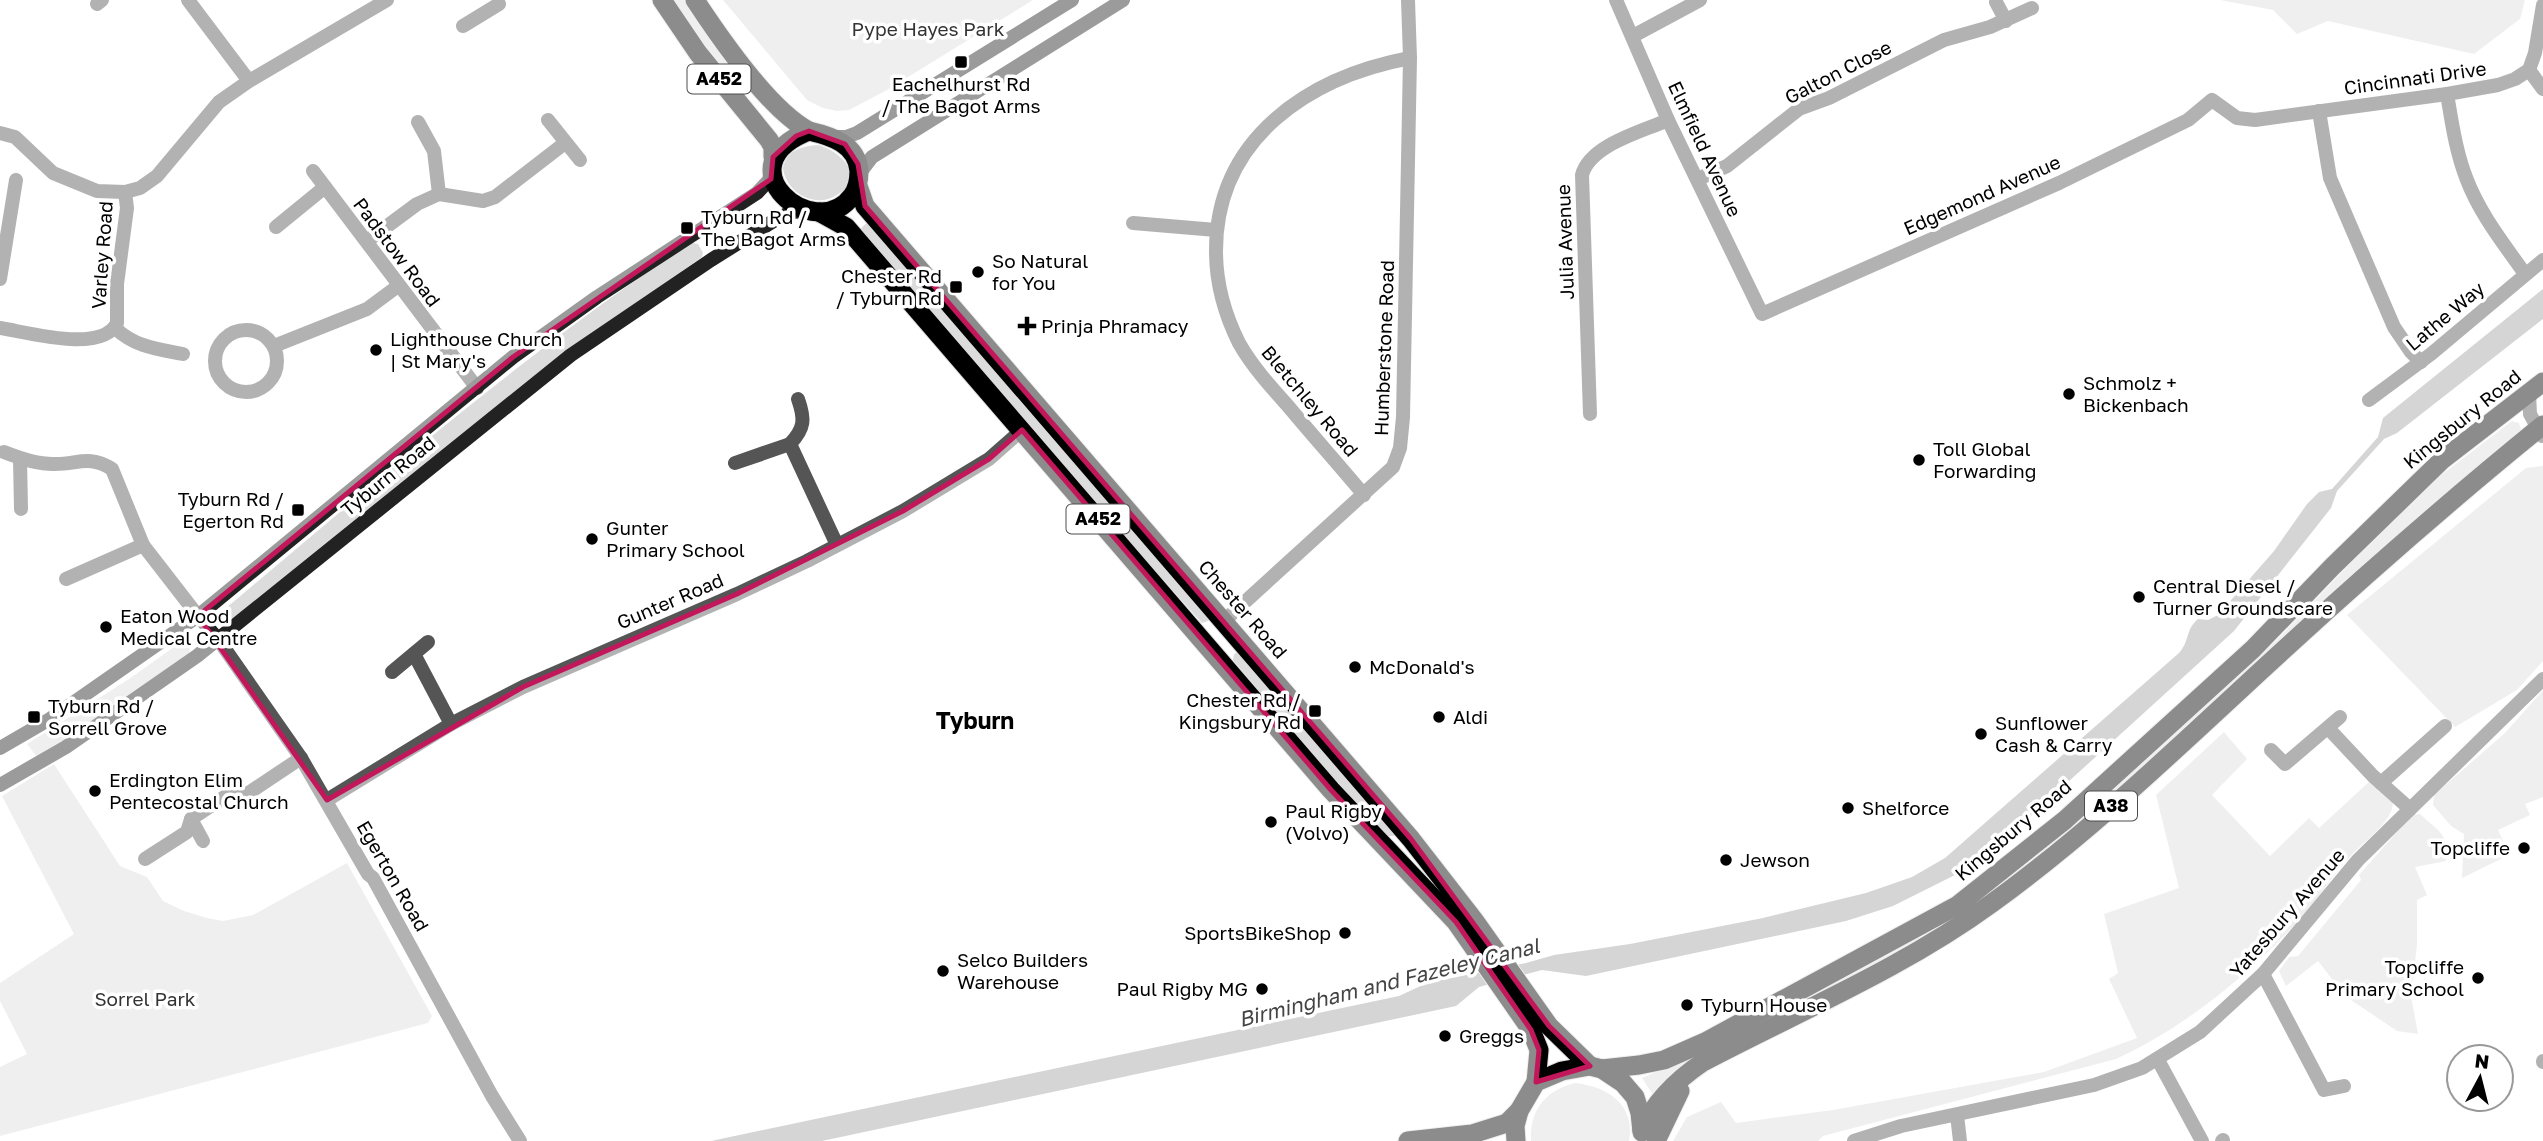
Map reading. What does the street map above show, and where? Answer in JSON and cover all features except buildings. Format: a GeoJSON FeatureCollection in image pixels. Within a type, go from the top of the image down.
{"type":"FeatureCollection","features":[{"type":"Feature","properties":{"kind":"highway","name":"A452"},"geometry":{"type":"LineString","coordinates":[[662,0],[698,53],[769,140],[773,147],[773,157]]}},
{"type":"Feature","properties":{"kind":"highway","name":"A452"},"geometry":{"type":"LineString","coordinates":[[695,0],[718,34],[778,106],[799,126],[809,131]]}},
{"type":"Feature","properties":{"kind":"highway"},"geometry":{"type":"LineString","coordinates":[[809,131],[832,137],[845,144],[855,155],[858,180],[847,202],[835,209],[813,212],[785,197],[778,190],[771,178],[773,157],[781,146],[809,131]]}},
{"type":"Feature","properties":{"kind":"highway","name":"Chester Road"},"geometry":{"type":"LineString","coordinates":[[858,180],[865,206],[1411,839],[1514,992],[1539,1050],[1536,1082]]}},
{"type":"Feature","properties":{"kind":"highway","name":"Chester Road"},"geometry":{"type":"LineString","coordinates":[[813,212],[846,227],[1331,790],[1497,966]]}},
{"type":"Feature","properties":{"kind":"highway","name":"Kingsbury Road"},"geometry":{"type":"LineString","coordinates":[[1596,1068],[1664,1060],[1704,1042],[1958,905],[2065,820],[2253,649],[2332,567],[2442,460],[2532,397]]}},
{"type":"Feature","properties":{"kind":"highway","name":"A38"},"geometry":{"type":"LineString","coordinates":[[1646,1137],[1648,1115],[1674,1085],[1693,1069],[1914,955],[1992,904],[2177,748],[2352,587],[2541,430]]}},
{"type":"Feature","properties":{"kind":"highway"},"geometry":{"type":"LineString","coordinates":[[1121,545],[1143,528]]}},
{"type":"Feature","properties":{"kind":"highway"},"geometry":{"type":"LineString","coordinates":[[1202,640],[1224,621]]}},
{"type":"Feature","properties":{"kind":"highway","name":"Chester Road"},"geometry":{"type":"LineString","coordinates":[[1514,992],[1596,1068]]}},
{"type":"Feature","properties":{"kind":"highway","name":"A38"},"geometry":{"type":"LineString","coordinates":[[1536,1082],[1562,1071],[1596,1068],[1623,1083],[1635,1097],[1646,1137]]}},
{"type":"Feature","properties":{"kind":"highway"},"geometry":{"type":"LineString","coordinates":[[1408,1141],[1472,1134],[1507,1123],[1519,1111],[1536,1082]]}},
{"type":"Feature","properties":{"kind":"highway"},"geometry":{"type":"LineString","coordinates":[[1516,1141],[1515,1126],[1519,1111]]}},
{"type":"Feature","properties":{"kind":"main road"},"geometry":{"type":"LineString","coordinates":[[832,137],[846,137],[857,133],[1072,0]]}},
{"type":"Feature","properties":{"kind":"main road"},"geometry":{"type":"LineString","coordinates":[[858,180],[872,157],[1123,0]]}},
{"type":"Feature","properties":{"kind":"main road","name":"Tyburn Road"},"geometry":{"type":"LineString","coordinates":[[0,748],[61,712],[198,616],[513,357],[576,312],[757,193],[771,178]]}},
{"type":"Feature","properties":{"kind":"main road","name":"Tyburn Road"},"geometry":{"type":"LineString","coordinates":[[0,785],[66,747],[218,639],[571,355],[775,220],[791,212],[813,212]]}},
{"type":"Feature","properties":{"kind":"main road"},"geometry":{"type":"LineString","coordinates":[[198,616],[218,639]]}},
{"type":"Feature","properties":{"kind":"street"},"geometry":{"type":"LineString","coordinates":[[188,0],[249,80]]}},
{"type":"Feature","properties":{"kind":"street"},"geometry":{"type":"LineString","coordinates":[[0,133],[15,137],[53,173],[97,191],[125,192],[140,188],[156,176],[219,102],[249,80],[387,0]]}},
{"type":"Feature","properties":{"kind":"street"},"geometry":{"type":"LineString","coordinates":[[472,0],[480,15]]}},
{"type":"Feature","properties":{"kind":"street","name":"Humberstone Road"},"geometry":{"type":"LineString","coordinates":[[1224,621],[1393,467],[1400,448],[1410,58],[1408,0]]}},
{"type":"Feature","properties":{"kind":"street","name":"Elmfield Avenue"},"geometry":{"type":"LineString","coordinates":[[1616,0],[1668,120],[1762,314]]}},
{"type":"Feature","properties":{"kind":"street"},"geometry":{"type":"LineString","coordinates":[[1633,36],[1700,0]]}},
{"type":"Feature","properties":{"kind":"street"},"geometry":{"type":"LineString","coordinates":[[1996,2],[2006,21]]}},
{"type":"Feature","properties":{"kind":"street"},"geometry":{"type":"LineString","coordinates":[[463,26],[499,4]]}},
{"type":"Feature","properties":{"kind":"street"},"geometry":{"type":"LineString","coordinates":[[2543,5],[2529,70],[2543,89]]}},
{"type":"Feature","properties":{"kind":"street","name":"Galton Close"},"geometry":{"type":"LineString","coordinates":[[1698,179],[1727,166],[1799,109],[1944,40],[2006,21],[2032,8]]}},
{"type":"Feature","properties":{"kind":"street","name":"Bletchley Road"},"geometry":{"type":"LineString","coordinates":[[1364,495],[1256,369],[1240,344],[1220,294],[1216,268],[1216,230],[1227,186],[1237,164],[1271,123],[1297,101],[1347,75],[1410,58]]}},
{"type":"Feature","properties":{"kind":"street","name":"Cincinnati Drive"},"geometry":{"type":"LineString","coordinates":[[2211,100],[2237,118],[2255,120],[2498,85],[2529,70]]}},
{"type":"Feature","properties":{"kind":"street"},"geometry":{"type":"LineString","coordinates":[[2446,94],[2456,145],[2467,181],[2490,224],[2525,274]]}},
{"type":"Feature","properties":{"kind":"street","name":"Edgemond Avenue"},"geometry":{"type":"LineString","coordinates":[[1762,314],[2059,183],[2188,120],[2211,100]]}},
{"type":"Feature","properties":{"kind":"street"},"geometry":{"type":"LineString","coordinates":[[2319,111],[2330,178],[2394,327],[2421,362]]}},
{"type":"Feature","properties":{"kind":"street"},"geometry":{"type":"LineString","coordinates":[[548,120],[580,160]]}},
{"type":"Feature","properties":{"kind":"street","name":"Julia Avenue"},"geometry":{"type":"LineString","coordinates":[[1590,414],[1581,180],[1584,167],[1599,151],[1668,120]]}},
{"type":"Feature","properties":{"kind":"street"},"geometry":{"type":"LineString","coordinates":[[418,122],[434,151],[439,194]]}},
{"type":"Feature","properties":{"kind":"street"},"geometry":{"type":"LineString","coordinates":[[367,240],[417,204],[439,194],[483,201],[495,197],[565,144]]}},
{"type":"Feature","properties":{"kind":"street","name":"Padstow Road"},"geometry":{"type":"LineString","coordinates":[[313,171],[477,388]]}},
{"type":"Feature","properties":{"kind":"street"},"geometry":{"type":"LineString","coordinates":[[0,279],[13,242],[16,180]]}},
{"type":"Feature","properties":{"kind":"street"},"geometry":{"type":"LineString","coordinates":[[276,227],[325,187]]}},
{"type":"Feature","properties":{"kind":"street","name":"Varley Road"},"geometry":{"type":"LineString","coordinates":[[0,328],[71,340],[99,336],[115,328],[117,284],[127,208],[125,192]]}},
{"type":"Feature","properties":{"kind":"street"},"geometry":{"type":"LineString","coordinates":[[1133,223],[1216,230]]}},
{"type":"Feature","properties":{"kind":"street","name":"Lathe Way"},"geometry":{"type":"LineString","coordinates":[[2369,400],[2421,362],[2543,260]]}},
{"type":"Feature","properties":{"kind":"street"},"geometry":{"type":"LineString","coordinates":[[274,346],[367,309],[398,286]]}},
{"type":"Feature","properties":{"kind":"street"},"geometry":{"type":"LineString","coordinates":[[115,328],[125,338],[142,347],[183,354]]}},
{"type":"Feature","properties":{"kind":"street"},"geometry":{"type":"LineString","coordinates":[[248,330],[260,333],[274,346],[278,362],[275,374],[269,384],[255,392],[241,393],[228,388],[218,377],[214,359],[219,344],[230,334],[248,330]]}},
{"type":"Feature","properties":{"kind":"street"},"geometry":{"type":"LineString","coordinates":[[2532,397],[2530,414],[2541,430]]}},
{"type":"Feature","properties":{"kind":"street"},"geometry":{"type":"LineString","coordinates":[[736,463],[790,444],[797,437],[804,417],[798,399]]}},
{"type":"Feature","properties":{"kind":"street","name":"Gunter Road"},"geometry":{"type":"LineString","coordinates":[[327,800],[451,724],[523,687],[737,594],[903,512],[978,465],[1022,430]]}},
{"type":"Feature","properties":{"kind":"street"},"geometry":{"type":"LineString","coordinates":[[790,444],[837,545]]}},
{"type":"Feature","properties":{"kind":"street"},"geometry":{"type":"LineString","coordinates":[[4,452],[52,464],[100,461],[112,469],[143,545],[198,616]]}},
{"type":"Feature","properties":{"kind":"street"},"geometry":{"type":"LineString","coordinates":[[20,458],[21,509]]}},
{"type":"Feature","properties":{"kind":"street"},"geometry":{"type":"LineString","coordinates":[[66,579],[143,545]]}},
{"type":"Feature","properties":{"kind":"street","name":"Egerton Road"},"geometry":{"type":"LineString","coordinates":[[218,639],[327,800],[368,874],[373,878],[492,1096],[520,1141]]}},
{"type":"Feature","properties":{"kind":"street"},"geometry":{"type":"LineString","coordinates":[[392,672],[428,642]]}},
{"type":"Feature","properties":{"kind":"street"},"geometry":{"type":"LineString","coordinates":[[414,654],[451,724]]}},
{"type":"Feature","properties":{"kind":"street","name":"Yatesbury Avenue"},"geometry":{"type":"LineString","coordinates":[[1854,1141],[1901,1126],[2094,1085],[2158,1060],[2200,1032],[2263,974],[2358,860],[2543,679]]}},
{"type":"Feature","properties":{"kind":"street"},"geometry":{"type":"LineString","coordinates":[[2271,750],[2285,764],[2340,718]]}},
{"type":"Feature","properties":{"kind":"street"},"geometry":{"type":"LineString","coordinates":[[2381,783],[2445,726]]}},
{"type":"Feature","properties":{"kind":"street"},"geometry":{"type":"LineString","coordinates":[[2328,728],[2410,809]]}},
{"type":"Feature","properties":{"kind":"street"},"geometry":{"type":"LineString","coordinates":[[145,859],[187,832],[191,820],[232,792],[247,794],[301,758]]}},
{"type":"Feature","properties":{"kind":"street"},"geometry":{"type":"LineString","coordinates":[[191,820],[203,841]]}},
{"type":"Feature","properties":{"kind":"street"},"geometry":{"type":"LineString","coordinates":[[2263,974],[2325,1090],[2344,1086]]}},
{"type":"Feature","properties":{"kind":"street"},"geometry":{"type":"LineString","coordinates":[[2158,1060],[2202,1141]]}},
{"type":"Feature","properties":{"kind":"street"},"geometry":{"type":"LineString","coordinates":[[1957,1115],[1960,1141]]}},
{"type":"Feature","properties":{"kind":"highlighted area"},"geometry":{"type":"Polygon","coordinates":[[[809,131],[845,144],[858,164],[865,206],[1411,839],[1549,1026],[1590,1066],[1536,1082],[1539,1050],[1531,1030],[1456,922],[1331,790],[1022,430],[989,459],[903,511],[737,594],[523,687],[327,800],[198,616],[513,357],[771,179],[773,157],[796,136],[809,131]]]}},
{"type":"Feature","properties":{"kind":"green space"},"geometry":{"type":"Polygon","coordinates":[[[669,0],[684,0],[743,78],[734,85],[669,0]]]}},
{"type":"Feature","properties":{"kind":"green space","name":"Pype Hayes Park"},"geometry":{"type":"Polygon","coordinates":[[[723,0],[1033,0],[887,90],[849,110],[837,111],[807,100],[723,0]]]}},
{"type":"Feature","properties":{"kind":"green space"},"geometry":{"type":"Polygon","coordinates":[[[2220,0],[2525,0],[2520,19],[2474,54],[2328,21],[2297,34],[2273,10],[2220,0]]]}},
{"type":"Feature","properties":{"kind":"green space"},"geometry":{"type":"Polygon","coordinates":[[[818,145],[842,159],[850,173],[846,188],[837,195],[820,200],[803,196],[796,191],[785,177],[783,168],[788,157],[796,150],[818,145]]]}},
{"type":"Feature","properties":{"kind":"green space"},"geometry":{"type":"Polygon","coordinates":[[[869,221],[1211,620],[1202,623],[859,230],[869,221]]]}},
{"type":"Feature","properties":{"kind":"green space"},"geometry":{"type":"Polygon","coordinates":[[[693,243],[698,244],[703,253],[702,257],[539,372],[237,617],[232,619],[227,614],[226,608],[490,389],[610,299],[693,243]]]}},
{"type":"Feature","properties":{"kind":"green space"},"geometry":{"type":"Polygon","coordinates":[[[2512,421],[2519,423],[2521,429],[2512,439],[2419,516],[2258,666],[2035,866],[1969,913],[1653,1095],[1642,1078],[1695,1055],[1892,953],[1948,922],[1996,888],[2276,641],[2419,492],[2512,421]]]}},
{"type":"Feature","properties":{"kind":"green space"},"geometry":{"type":"Polygon","coordinates":[[[2543,466],[2543,661],[2517,690],[2455,727],[2347,615],[2526,468],[2543,466]]]}},
{"type":"Feature","properties":{"kind":"green space"},"geometry":{"type":"Polygon","coordinates":[[[181,642],[190,648],[189,655],[106,715],[37,757],[27,744],[129,679],[181,642]]]}},
{"type":"Feature","properties":{"kind":"green space"},"geometry":{"type":"Polygon","coordinates":[[[1241,651],[1396,836],[1387,836],[1346,794],[1233,660],[1234,654],[1241,651]]]}},
{"type":"Feature","properties":{"kind":"green space"},"geometry":{"type":"Polygon","coordinates":[[[2543,690],[2543,797],[2525,804],[2530,815],[2498,830],[2509,855],[2462,878],[2464,834],[2451,826],[2433,805],[2434,795],[2505,733],[2543,690]]]}},
{"type":"Feature","properties":{"kind":"green space"},"geometry":{"type":"Polygon","coordinates":[[[2224,732],[2247,759],[2212,795],[2270,856],[2309,818],[2319,828],[2370,781],[2393,802],[2383,824],[2348,859],[2295,924],[2268,952],[2207,1004],[2163,1034],[2116,1059],[1823,1136],[1818,1141],[1673,1141],[1687,1117],[1721,1102],[1736,1123],[1833,1110],[2044,1072],[2137,1038],[2109,979],[2118,973],[2104,914],[2179,888],[2156,795],[2224,732]]]}},
{"type":"Feature","properties":{"kind":"green space","name":"Sorrel Park"},"geometry":{"type":"Polygon","coordinates":[[[54,764],[120,866],[147,877],[163,901],[184,911],[223,921],[253,915],[347,863],[432,1016],[428,1023],[0,1136],[0,1067],[27,1054],[0,1001],[0,983],[74,934],[2,796],[54,764]]]}},
{"type":"Feature","properties":{"kind":"green space"},"geometry":{"type":"Polygon","coordinates":[[[2420,814],[2441,834],[2447,852],[2446,861],[2415,867],[2427,895],[2417,900],[2417,945],[2411,996],[2418,1034],[2397,1031],[2345,996],[2318,961],[2286,986],[2279,971],[2289,957],[2298,956],[2361,880],[2359,875],[2412,815],[2420,814]]]}},
{"type":"Feature","properties":{"kind":"green space"},"geometry":{"type":"Polygon","coordinates":[[[1575,1083],[1598,1088],[1617,1100],[1628,1117],[1629,1141],[1531,1141],[1533,1120],[1541,1103],[1556,1091],[1575,1083]]]}},
{"type":"Feature","properties":{"kind":"shaded area"},"geometry":{"type":"Polygon","coordinates":[[[2543,289],[2543,319],[2397,433],[2384,439],[2337,491],[2331,508],[2234,631],[2001,843],[1957,874],[1893,906],[1846,921],[1586,976],[1542,970],[1479,987],[1456,1006],[822,1141],[711,1141],[1399,996],[1427,983],[1554,955],[1630,944],[1763,918],[1866,893],[1912,877],[1945,858],[2179,653],[2194,623],[2198,619],[2208,620],[2218,615],[2274,551],[2307,504],[2319,492],[2332,489],[2378,437],[2383,418],[2543,289]]]}},
{"type":"Feature","properties":{"kind":"place","name":"Eachelhurst Rd / The Bagot Arms"},"geometry":{"type":"Point","coordinates":[961,62]}},
{"type":"Feature","properties":{"kind":"place","name":"Tyburn Rd / The Bagot Arms"},"geometry":{"type":"Point","coordinates":[687,228]}},
{"type":"Feature","properties":{"kind":"place","name":"So Natural for You"},"geometry":{"type":"Point","coordinates":[978,272]}},
{"type":"Feature","properties":{"kind":"place","name":"Chester Rd / Tyburn Rd"},"geometry":{"type":"Point","coordinates":[956,287]}},
{"type":"Feature","properties":{"kind":"place","name":"Prinja Phramacy"},"geometry":{"type":"Point","coordinates":[1027,326]}},
{"type":"Feature","properties":{"kind":"place","name":"Lighthouse Church | St Mary's"},"geometry":{"type":"Point","coordinates":[376,350]}},
{"type":"Feature","properties":{"kind":"place","name":"Schmolz + Bickenbach"},"geometry":{"type":"Point","coordinates":[2069,394]}},
{"type":"Feature","properties":{"kind":"place","name":"Toll Global Forwarding"},"geometry":{"type":"Point","coordinates":[1919,460]}},
{"type":"Feature","properties":{"kind":"place","name":"Tyburn Rd / Egerton Rd"},"geometry":{"type":"Point","coordinates":[298,510]}},
{"type":"Feature","properties":{"kind":"place","name":"Gunter Primary School"},"geometry":{"type":"Point","coordinates":[592,539]}},
{"type":"Feature","properties":{"kind":"place","name":"Central Diesel / Turner Groundscare"},"geometry":{"type":"Point","coordinates":[2139,597]}},
{"type":"Feature","properties":{"kind":"place","name":"Eaton Wood Medical Centre"},"geometry":{"type":"Point","coordinates":[106,627]}},
{"type":"Feature","properties":{"kind":"place","name":"McDonald's"},"geometry":{"type":"Point","coordinates":[1355,667]}},
{"type":"Feature","properties":{"kind":"place","name":"Chester Rd / Kingsbury Rd"},"geometry":{"type":"Point","coordinates":[1315,711]}},
{"type":"Feature","properties":{"kind":"place","name":"Tyburn Rd / Sorrell Grove"},"geometry":{"type":"Point","coordinates":[34,717]}},
{"type":"Feature","properties":{"kind":"place","name":"Aldi"},"geometry":{"type":"Point","coordinates":[1439,717]}},
{"type":"Feature","properties":{"kind":"place","name":"Sunflower Cash & Carry"},"geometry":{"type":"Point","coordinates":[1981,734]}},
{"type":"Feature","properties":{"kind":"place","name":"Erdington Elim Pentecostal Church"},"geometry":{"type":"Point","coordinates":[95,791]}},
{"type":"Feature","properties":{"kind":"place","name":"Shelforce"},"geometry":{"type":"Point","coordinates":[1848,808]}},
{"type":"Feature","properties":{"kind":"place","name":"Paul Rigby (Volvo)"},"geometry":{"type":"Point","coordinates":[1271,822]}},
{"type":"Feature","properties":{"kind":"place","name":"Topcliffe"},"geometry":{"type":"Point","coordinates":[2524,848]}},
{"type":"Feature","properties":{"kind":"place","name":"Jewson"},"geometry":{"type":"Point","coordinates":[1726,860]}},
{"type":"Feature","properties":{"kind":"place","name":"SportsBikeShop"},"geometry":{"type":"Point","coordinates":[1345,933]}},
{"type":"Feature","properties":{"kind":"place","name":"Selco Builders Warehouse"},"geometry":{"type":"Point","coordinates":[943,971]}},
{"type":"Feature","properties":{"kind":"place","name":"Topcliffe Primary School"},"geometry":{"type":"Point","coordinates":[2478,978]}},
{"type":"Feature","properties":{"kind":"place","name":"Paul Rigby MG"},"geometry":{"type":"Point","coordinates":[1262,989]}},
{"type":"Feature","properties":{"kind":"place","name":"Tyburn House"},"geometry":{"type":"Point","coordinates":[1687,1005]}},
{"type":"Feature","properties":{"kind":"place","name":"Greggs"},"geometry":{"type":"Point","coordinates":[1445,1036]}},
{"type":"Feature","properties":{"kind":"district","name":"Tyburn"},"geometry":{"type":"Point","coordinates":[975,721]}},
{"type":"Feature","properties":{"kind":"water label","name":"Birmingham and Fazeley Canal"},"geometry":{"type":"Point","coordinates":[1389,983]}}]}
